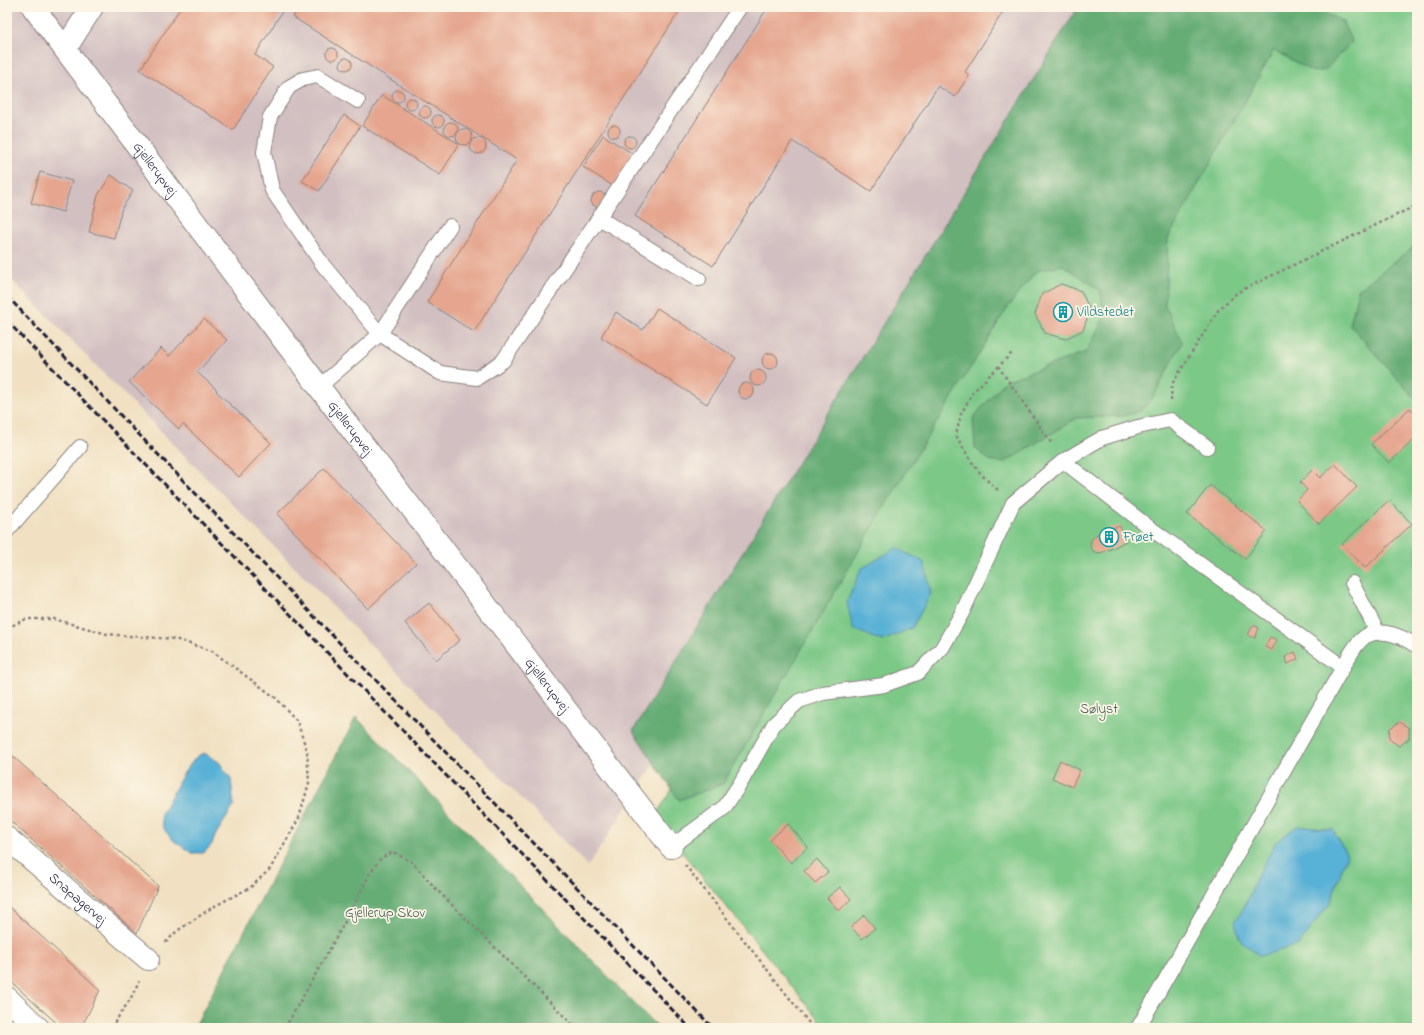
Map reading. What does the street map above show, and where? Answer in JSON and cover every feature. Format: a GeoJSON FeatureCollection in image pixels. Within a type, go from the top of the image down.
{"type":"FeatureCollection","features":[{"type":"Feature","properties":{"kind":"street","name":"Gjellerupvej"},"geometry":{"type":"LineString","coordinates":[[32,7],[319,387],[671,847]]}},
{"type":"Feature","properties":{"kind":"street"},"geometry":{"type":"LineString","coordinates":[[64,49],[92,7]]}},
{"type":"Feature","properties":{"kind":"street","name":"Snapagervej"},"geometry":{"type":"LineString","coordinates":[[7,838],[148,959]]}},
{"type":"Feature","properties":{"kind":"street"},"geometry":{"type":"LineString","coordinates":[[7,998],[38,1028]]}},
{"type":"Feature","properties":{"kind":"lane"},"geometry":{"type":"LineString","coordinates":[[358,100],[318,76],[303,79],[289,87],[270,117],[264,152],[272,190],[323,265],[380,334],[440,373],[477,378],[503,361],[740,7]]}},
{"type":"Feature","properties":{"kind":"lane"},"geometry":{"type":"LineString","coordinates":[[599,218],[699,280]]}},
{"type":"Feature","properties":{"kind":"lane"},"geometry":{"type":"LineString","coordinates":[[319,387],[380,334],[450,226]]}},
{"type":"Feature","properties":{"kind":"lane"},"geometry":{"type":"LineString","coordinates":[[671,847],[724,808],[740,784],[774,724],[799,701],[823,693],[884,685],[918,673],[942,648],[962,613],[1014,503],[1063,461],[1102,438],[1138,427],[1170,420],[1207,447]]}},
{"type":"Feature","properties":{"kind":"lane"},"geometry":{"type":"LineString","coordinates":[[7,531],[27,506],[80,447]]}},
{"type":"Feature","properties":{"kind":"lane"},"geometry":{"type":"LineString","coordinates":[[1063,461],[1150,528],[1343,667]]}},
{"type":"Feature","properties":{"kind":"lane"},"geometry":{"type":"LineString","coordinates":[[1352,584],[1378,633]]}},
{"type":"Feature","properties":{"kind":"lane"},"geometry":{"type":"LineString","coordinates":[[1138,1028],[1343,667],[1357,645],[1366,636],[1378,633],[1394,634],[1409,640],[1417,646]]}},
{"type":"Feature","properties":{"kind":"path"},"geometry":{"type":"LineString","coordinates":[[1170,420],[1172,384],[1219,309],[1238,292],[1417,205]]}},
{"type":"Feature","properties":{"kind":"path"},"geometry":{"type":"LineString","coordinates":[[1013,352],[973,392],[960,414],[956,435],[967,457],[987,481],[1014,503]]}},
{"type":"Feature","properties":{"kind":"path"},"geometry":{"type":"LineString","coordinates":[[998,366],[1063,461]]}},
{"type":"Feature","properties":{"kind":"path"},"geometry":{"type":"LineString","coordinates":[[7,628],[26,619],[54,618],[107,634],[175,639],[212,651],[276,698],[297,721],[307,751],[309,783],[298,818],[270,869],[252,887],[212,907],[177,931],[148,959],[131,998],[110,1028]]}},
{"type":"Feature","properties":{"kind":"path"},"geometry":{"type":"LineString","coordinates":[[671,847],[813,1028]]}},
{"type":"Feature","properties":{"kind":"path"},"geometry":{"type":"LineString","coordinates":[[285,1028],[350,913],[370,872],[381,858],[393,852],[412,862],[436,889],[576,1028]]}},
{"type":"Feature","properties":{"kind":"shaded area"},"geometry":{"type":"Polygon","coordinates":[[[7,7],[1146,7],[588,866],[7,275],[7,7]]]}},
{"type":"Feature","properties":{"kind":"green space"},"geometry":{"type":"Polygon","coordinates":[[[1078,7],[1312,7],[1342,21],[1352,42],[1325,70],[1313,72],[1274,50],[1168,238],[1165,305],[1182,342],[1154,396],[1141,411],[1123,416],[1077,418],[1004,463],[989,460],[975,448],[973,418],[1005,381],[1086,352],[1105,316],[1100,290],[1063,265],[1036,271],[1008,307],[882,511],[723,784],[679,800],[633,731],[1078,7]]]}},
{"type":"Feature","properties":{"kind":"green space","name":"Sølyst"},"geometry":{"type":"Polygon","coordinates":[[[1166,7],[1417,7],[1417,1028],[826,1028],[654,818],[1166,7]]]}},
{"type":"Feature","properties":{"kind":"green space"},"geometry":{"type":"Polygon","coordinates":[[[1417,244],[1417,401],[1350,325],[1358,290],[1417,244]]]}},
{"type":"Feature","properties":{"kind":"green space","name":"Gjellerup Skov"},"geometry":{"type":"Polygon","coordinates":[[[356,717],[658,1028],[194,1028],[356,717]]]}},
{"type":"Feature","properties":{"kind":"water"},"geometry":{"type":"Polygon","coordinates":[[[896,548],[924,562],[931,594],[912,628],[882,641],[853,629],[847,602],[861,569],[896,548]]]}},
{"type":"Feature","properties":{"kind":"water"},"geometry":{"type":"Polygon","coordinates":[[[204,753],[219,762],[231,779],[234,806],[216,834],[212,844],[204,853],[192,853],[174,841],[166,832],[162,824],[161,814],[185,771],[197,756],[204,753]]]}},
{"type":"Feature","properties":{"kind":"water"},"geometry":{"type":"Polygon","coordinates":[[[1297,826],[1333,830],[1347,855],[1330,903],[1298,945],[1260,956],[1240,940],[1235,922],[1246,904],[1256,879],[1276,842],[1297,826]]]}},
{"type":"Feature","properties":{"kind":"building"},"geometry":{"type":"Polygon","coordinates":[[[181,7],[285,7],[255,55],[273,67],[233,130],[140,70],[181,7]]]}},
{"type":"Feature","properties":{"kind":"building"},"geometry":{"type":"Polygon","coordinates":[[[299,7],[682,7],[474,332],[427,302],[517,160],[293,17],[299,7]]]}},
{"type":"Feature","properties":{"kind":"building"},"geometry":{"type":"Polygon","coordinates":[[[768,7],[1006,7],[965,72],[969,75],[955,97],[938,86],[871,191],[792,141],[713,266],[635,216],[768,7]]]}},
{"type":"Feature","properties":{"kind":"building"},"geometry":{"type":"Polygon","coordinates":[[[330,48],[334,48],[338,54],[334,60],[330,60],[326,56],[326,52],[330,48]]]}},
{"type":"Feature","properties":{"kind":"building"},"geometry":{"type":"Polygon","coordinates":[[[344,58],[348,58],[352,64],[348,70],[344,70],[340,66],[340,62],[344,58]]]}},
{"type":"Feature","properties":{"kind":"building"},"geometry":{"type":"Polygon","coordinates":[[[396,90],[400,90],[404,96],[400,102],[396,102],[392,98],[392,94],[396,90]]]}},
{"type":"Feature","properties":{"kind":"building"},"geometry":{"type":"Polygon","coordinates":[[[382,95],[459,144],[440,175],[362,126],[382,95]]]}},
{"type":"Feature","properties":{"kind":"building"},"geometry":{"type":"Polygon","coordinates":[[[409,98],[413,98],[417,104],[413,110],[409,110],[405,106],[405,102],[409,98]]]}},
{"type":"Feature","properties":{"kind":"building"},"geometry":{"type":"Polygon","coordinates":[[[423,106],[427,106],[431,112],[427,118],[423,118],[419,114],[419,110],[423,106]]]}},
{"type":"Feature","properties":{"kind":"building"},"geometry":{"type":"Polygon","coordinates":[[[344,115],[360,126],[319,191],[302,181],[344,115]]]}},
{"type":"Feature","properties":{"kind":"building"},"geometry":{"type":"Polygon","coordinates":[[[436,115],[440,115],[444,121],[440,127],[436,127],[432,123],[432,119],[436,115]]]}},
{"type":"Feature","properties":{"kind":"building"},"geometry":{"type":"Polygon","coordinates":[[[451,122],[456,124],[458,129],[456,134],[451,136],[446,134],[444,129],[446,124],[451,122]]]}},
{"type":"Feature","properties":{"kind":"building"},"geometry":{"type":"Polygon","coordinates":[[[612,125],[616,125],[620,131],[616,137],[612,137],[608,133],[608,129],[612,125]]]}},
{"type":"Feature","properties":{"kind":"building"},"geometry":{"type":"Polygon","coordinates":[[[464,129],[470,131],[472,137],[470,143],[464,145],[458,143],[456,137],[458,131],[464,129]]]}},
{"type":"Feature","properties":{"kind":"building"},"geometry":{"type":"Polygon","coordinates":[[[603,135],[633,154],[613,186],[583,167],[603,135]]]}},
{"type":"Feature","properties":{"kind":"building"},"geometry":{"type":"Polygon","coordinates":[[[628,136],[632,136],[636,142],[632,148],[628,148],[624,144],[624,140],[628,136]]]}},
{"type":"Feature","properties":{"kind":"building"},"geometry":{"type":"Polygon","coordinates":[[[478,138],[484,140],[486,146],[484,152],[478,154],[472,152],[470,146],[472,140],[478,138]]]}},
{"type":"Feature","properties":{"kind":"building"},"geometry":{"type":"Polygon","coordinates":[[[40,172],[72,181],[63,212],[31,203],[40,172]]]}},
{"type":"Feature","properties":{"kind":"building"},"geometry":{"type":"Polygon","coordinates":[[[111,175],[133,191],[122,208],[114,238],[89,232],[98,195],[111,175]]]}},
{"type":"Feature","properties":{"kind":"building"},"geometry":{"type":"Polygon","coordinates":[[[601,192],[606,196],[598,208],[592,204],[591,201],[593,195],[601,192]]]}},
{"type":"Feature","properties":{"kind":"building","name":"Vildstedet"},"geometry":{"type":"Polygon","coordinates":[[[1061,284],[1081,291],[1090,310],[1083,330],[1065,339],[1045,333],[1035,314],[1042,294],[1061,284]]]}},
{"type":"Feature","properties":{"kind":"building"},"geometry":{"type":"Polygon","coordinates":[[[657,308],[736,358],[707,404],[601,337],[616,312],[643,330],[657,308]]]}},
{"type":"Feature","properties":{"kind":"building"},"geometry":{"type":"Polygon","coordinates":[[[204,319],[227,340],[197,372],[271,443],[239,477],[183,424],[179,429],[129,382],[161,348],[169,356],[204,319]]]}},
{"type":"Feature","properties":{"kind":"building"},"geometry":{"type":"Polygon","coordinates":[[[770,353],[776,355],[778,361],[776,367],[770,369],[764,367],[762,361],[764,355],[770,353]]]}},
{"type":"Feature","properties":{"kind":"building"},"geometry":{"type":"Polygon","coordinates":[[[758,370],[764,372],[766,378],[764,384],[758,386],[752,384],[750,378],[752,372],[758,370]]]}},
{"type":"Feature","properties":{"kind":"building"},"geometry":{"type":"Polygon","coordinates":[[[746,383],[752,385],[754,391],[752,397],[746,399],[740,397],[738,391],[740,385],[746,383]]]}},
{"type":"Feature","properties":{"kind":"building"},"geometry":{"type":"Polygon","coordinates":[[[1410,408],[1417,416],[1417,437],[1389,463],[1371,444],[1410,408]]]}},
{"type":"Feature","properties":{"kind":"building"},"geometry":{"type":"Polygon","coordinates":[[[1335,464],[1357,487],[1319,524],[1297,501],[1307,490],[1300,482],[1312,470],[1320,478],[1335,464]]]}},
{"type":"Feature","properties":{"kind":"building"},"geometry":{"type":"Polygon","coordinates":[[[324,468],[416,563],[368,609],[277,514],[324,468]]]}},
{"type":"Feature","properties":{"kind":"building"},"geometry":{"type":"Polygon","coordinates":[[[1210,485],[1267,531],[1245,559],[1187,514],[1210,485]]]}},
{"type":"Feature","properties":{"kind":"building"},"geometry":{"type":"Polygon","coordinates":[[[1389,500],[1412,524],[1365,568],[1342,544],[1389,500]]]}},
{"type":"Feature","properties":{"kind":"building","name":"Frøet"},"geometry":{"type":"Polygon","coordinates":[[[1120,526],[1126,541],[1100,553],[1094,552],[1090,547],[1091,540],[1097,534],[1103,530],[1120,526]]]}},
{"type":"Feature","properties":{"kind":"building"},"geometry":{"type":"Polygon","coordinates":[[[429,603],[460,640],[436,660],[405,623],[429,603]]]}},
{"type":"Feature","properties":{"kind":"building"},"geometry":{"type":"Polygon","coordinates":[[[1253,625],[1259,628],[1255,638],[1248,635],[1253,625]]]}},
{"type":"Feature","properties":{"kind":"building"},"geometry":{"type":"Polygon","coordinates":[[[1270,637],[1277,640],[1272,650],[1265,647],[1270,637]]]}},
{"type":"Feature","properties":{"kind":"building"},"geometry":{"type":"Polygon","coordinates":[[[1295,652],[1298,659],[1288,664],[1285,657],[1295,652]]]}},
{"type":"Feature","properties":{"kind":"building"},"geometry":{"type":"Polygon","coordinates":[[[1400,722],[1409,728],[1409,739],[1399,746],[1389,739],[1390,728],[1400,722]]]}},
{"type":"Feature","properties":{"kind":"building"},"geometry":{"type":"Polygon","coordinates":[[[7,751],[158,886],[137,933],[7,818],[7,751]]]}},
{"type":"Feature","properties":{"kind":"building"},"geometry":{"type":"Polygon","coordinates":[[[1060,760],[1080,770],[1072,787],[1052,778],[1060,760]]]}},
{"type":"Feature","properties":{"kind":"building"},"geometry":{"type":"Polygon","coordinates":[[[788,824],[808,847],[791,863],[770,840],[788,824]]]}},
{"type":"Feature","properties":{"kind":"building"},"geometry":{"type":"Polygon","coordinates":[[[817,859],[828,872],[815,883],[804,871],[817,859]]]}},
{"type":"Feature","properties":{"kind":"building"},"geometry":{"type":"Polygon","coordinates":[[[840,887],[851,899],[839,911],[827,898],[840,887]]]}},
{"type":"Feature","properties":{"kind":"building"},"geometry":{"type":"Polygon","coordinates":[[[7,905],[100,990],[81,1028],[62,1028],[7,978],[7,905]]]}},
{"type":"Feature","properties":{"kind":"building"},"geometry":{"type":"Polygon","coordinates":[[[864,915],[875,928],[862,939],[851,927],[864,915]]]}},
{"type":"Feature","properties":{"kind":"railway"},"geometry":{"type":"LineString","coordinates":[[7,296],[713,1028]]}},
{"type":"Feature","properties":{"kind":"railway"},"geometry":{"type":"LineString","coordinates":[[7,321],[690,1028]]}},
{"type":"Feature","properties":{"kind":"place","name":"Vildstedet"},"geometry":{"type":"Point","coordinates":[1063,312]}},
{"type":"Feature","properties":{"kind":"place","name":"Frøet"},"geometry":{"type":"Point","coordinates":[1109,537]}}]}
